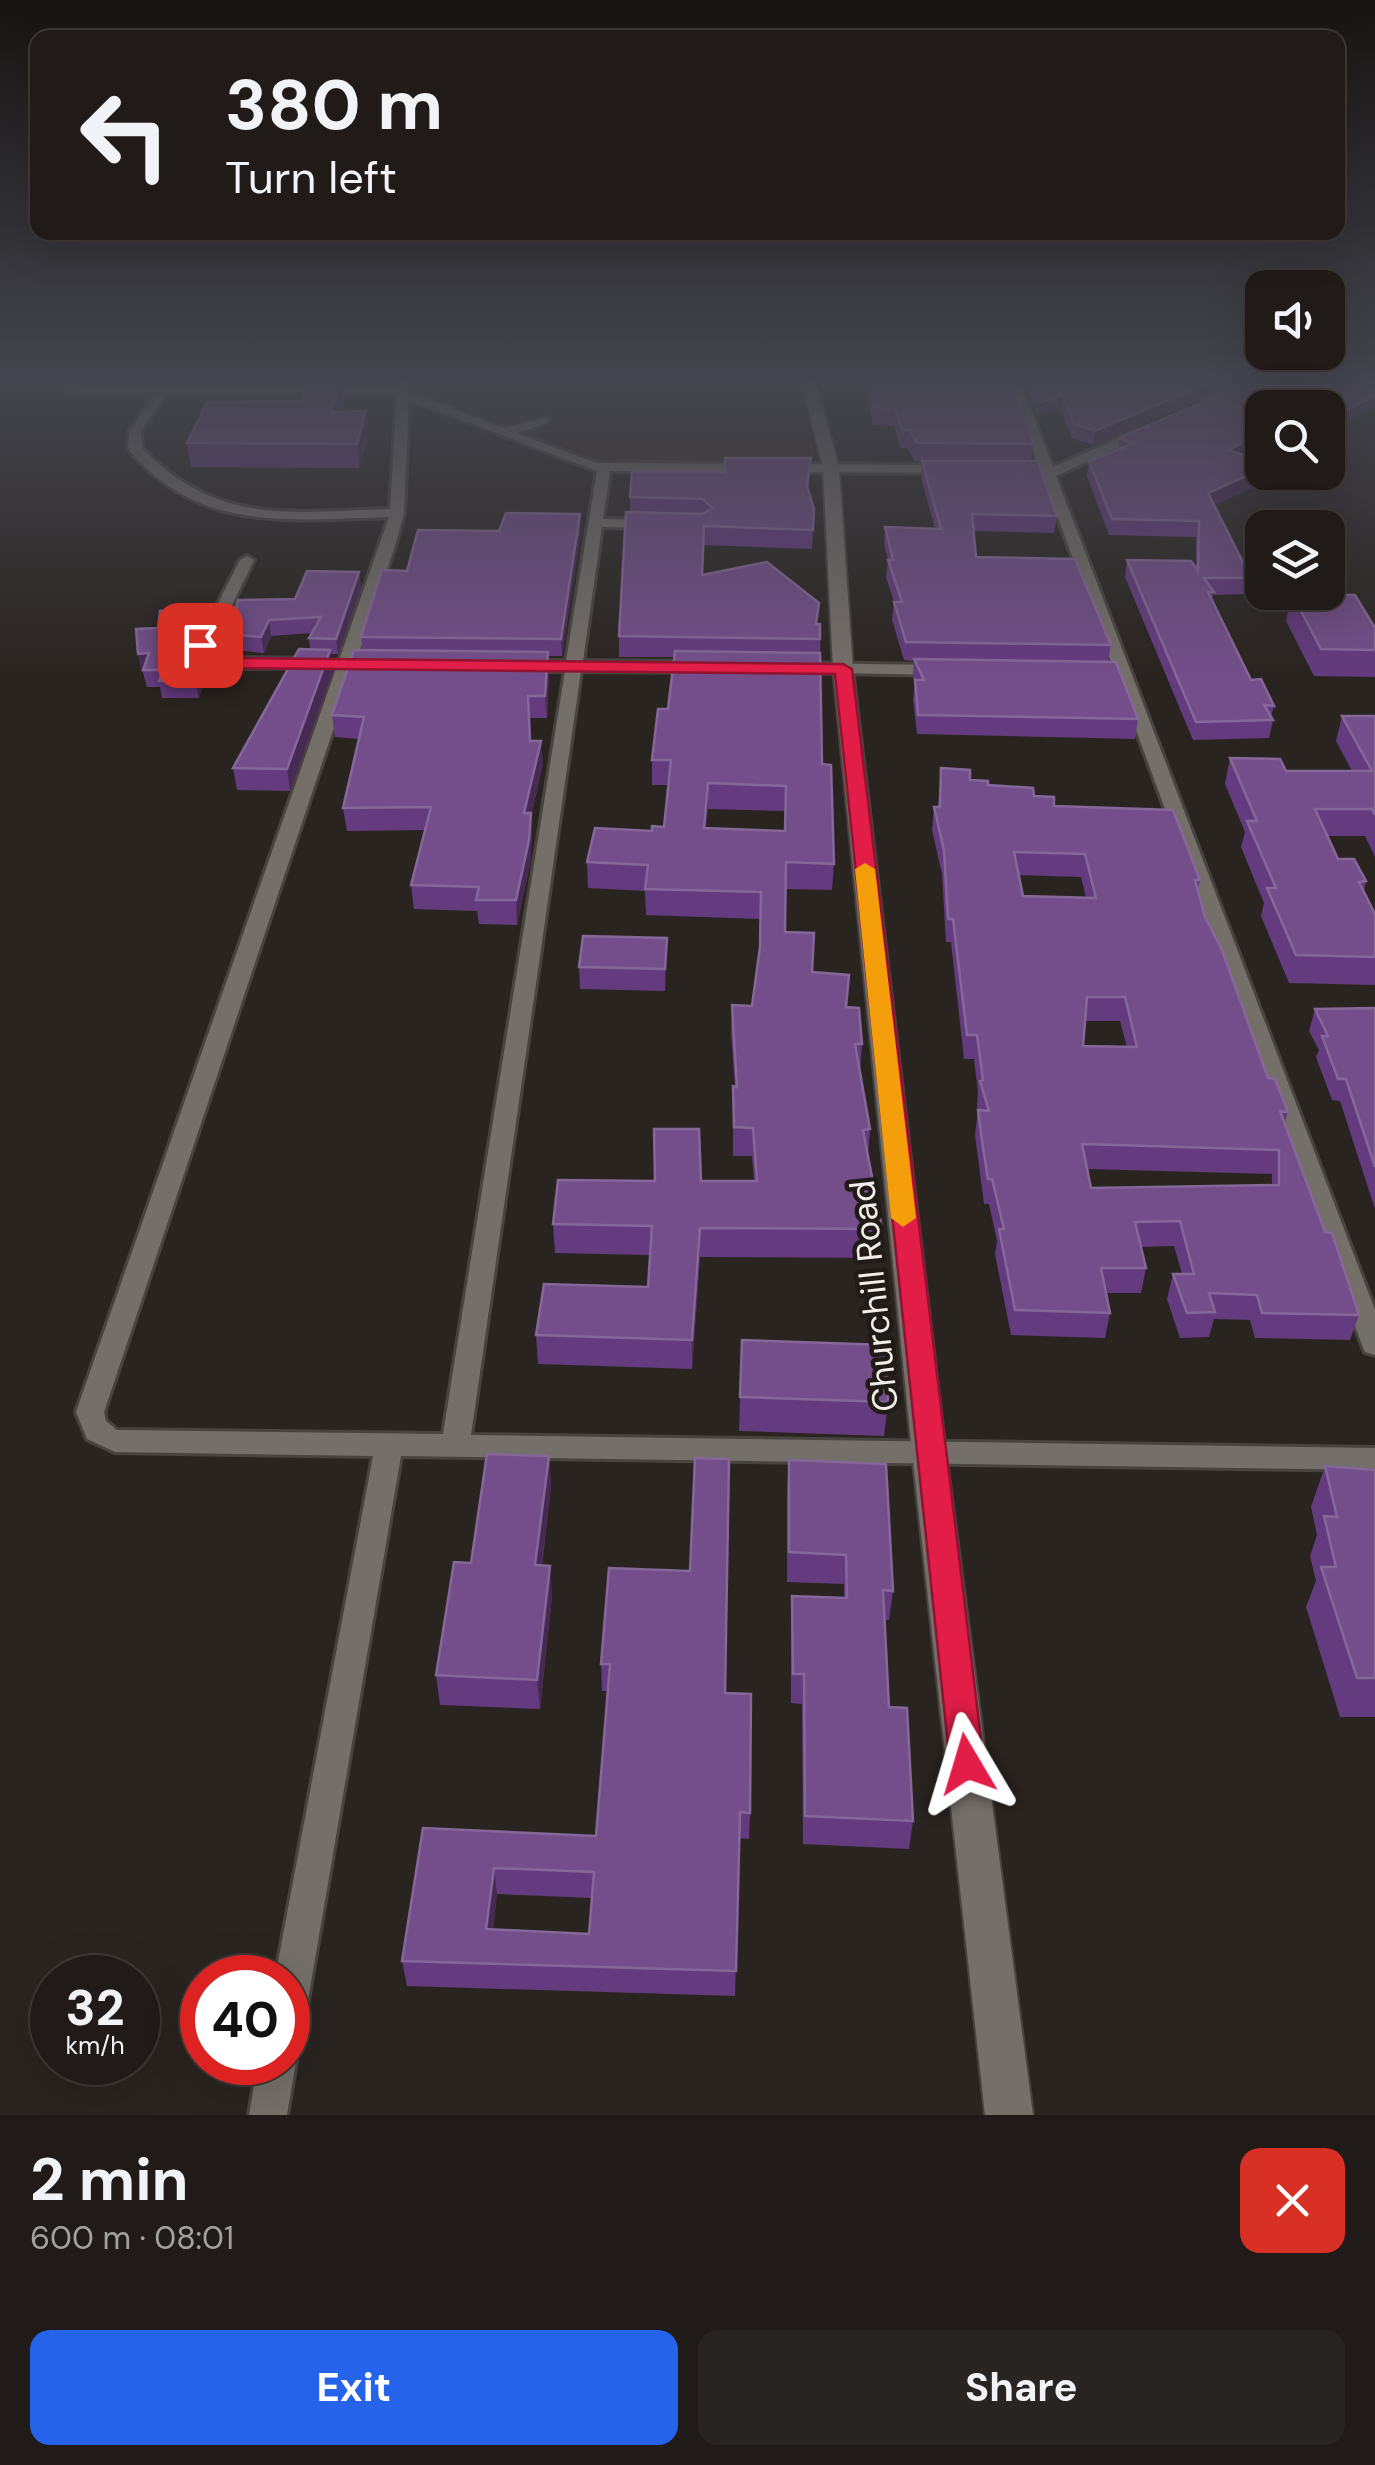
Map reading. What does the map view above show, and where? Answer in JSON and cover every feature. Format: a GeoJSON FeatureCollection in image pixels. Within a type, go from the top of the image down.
{"type":"FeatureCollection","features":[{"type":"Feature","properties":{"kind":"street"},"geometry":{"type":"LineString","coordinates":[[172,478],[203,503],[250,514],[396,513]]}},
{"type":"Feature","properties":{"kind":"street"},"geometry":{"type":"LineString","coordinates":[[398,478],[396,513],[355,664],[90,1412],[91,1424],[100,1435],[114,1441],[389,1446],[1375,1458]]}},
{"type":"Feature","properties":{"kind":"street"},"geometry":{"type":"LineString","coordinates":[[455,1447],[602,478]]}},
{"type":"Feature","properties":{"kind":"street","name":"Churchill Road"},"geometry":{"type":"LineString","coordinates":[[832,478],[843,669],[929,1452],[1009,2115]]}},
{"type":"Feature","properties":{"kind":"street"},"geometry":{"type":"LineString","coordinates":[[1044,478],[1113,672],[1375,1345]]}},
{"type":"Feature","properties":{"kind":"street"},"geometry":{"type":"LineString","coordinates":[[594,523],[666,525]]}},
{"type":"Feature","properties":{"kind":"street"},"geometry":{"type":"LineString","coordinates":[[247,560],[200,645],[201,652],[233,663],[355,664]]}},
{"type":"Feature","properties":{"kind":"street"},"geometry":{"type":"LineString","coordinates":[[496,666],[726,668]]}},
{"type":"Feature","properties":{"kind":"street"},"geometry":{"type":"LineString","coordinates":[[766,668],[963,670]]}},
{"type":"Feature","properties":{"kind":"street"},"geometry":{"type":"LineString","coordinates":[[297,1955],[389,1446]]}},
{"type":"Feature","properties":{"kind":"street"},"geometry":{"type":"LineString","coordinates":[[268,2115],[273,2085]]}},
{"type":"Feature","properties":{"kind":"building"},"geometry":{"type":"Polygon","coordinates":[[[632,478],[808,478],[813,530],[704,526],[702,575],[767,562],[819,603],[816,624],[820,624],[820,639],[619,636],[626,512],[702,514],[713,508],[702,499],[630,497],[632,478]]]}},
{"type":"Feature","properties":{"kind":"building"},"geometry":{"type":"Polygon","coordinates":[[[927,478],[1044,478],[1057,516],[972,514],[976,557],[1075,559],[1111,645],[906,642],[894,602],[902,602],[888,560],[893,560],[885,527],[941,529],[927,478]]]}},
{"type":"Feature","properties":{"kind":"building"},"geometry":{"type":"Polygon","coordinates":[[[1096,478],[1242,478],[1208,493],[1245,566],[1245,578],[1204,578],[1214,592],[1208,592],[1251,680],[1261,679],[1274,706],[1264,705],[1273,720],[1196,722],[1127,560],[1191,561],[1198,571],[1199,521],[1112,519],[1096,478]]]}},
{"type":"Feature","properties":{"kind":"building"},"geometry":{"type":"Polygon","coordinates":[[[506,513],[580,514],[561,639],[361,637],[382,570],[407,571],[418,530],[499,531],[506,513]]]}},
{"type":"Feature","properties":{"kind":"building"},"geometry":{"type":"Polygon","coordinates":[[[307,571],[359,572],[336,639],[309,638],[321,617],[269,620],[261,637],[211,633],[221,614],[235,613],[238,600],[295,599],[307,571]]]}},
{"type":"Feature","properties":{"kind":"building"},"geometry":{"type":"Polygon","coordinates":[[[1345,595],[1355,595],[1375,628],[1375,650],[1321,649],[1300,610],[1345,610],[1345,595]]]}},
{"type":"Feature","properties":{"kind":"building"},"geometry":{"type":"Polygon","coordinates":[[[194,608],[186,626],[188,639],[207,650],[195,680],[159,681],[163,670],[143,670],[149,653],[138,654],[136,629],[158,628],[160,611],[194,608]]]}},
{"type":"Feature","properties":{"kind":"building"},"geometry":{"type":"Polygon","coordinates":[[[299,649],[330,650],[287,769],[233,768],[299,649]]]}},
{"type":"Feature","properties":{"kind":"building"},"geometry":{"type":"Polygon","coordinates":[[[354,650],[548,652],[545,696],[528,696],[530,741],[541,741],[524,813],[531,813],[529,840],[516,900],[476,900],[479,887],[411,885],[431,807],[343,808],[364,717],[332,715],[354,650]]]}},
{"type":"Feature","properties":{"kind":"building"},"geometry":{"type":"Polygon","coordinates":[[[675,651],[820,653],[822,764],[831,765],[834,864],[786,862],[785,932],[814,933],[812,972],[849,975],[846,1007],[859,1008],[862,1044],[855,1044],[870,1129],[863,1130],[882,1229],[700,1228],[692,1340],[536,1335],[544,1284],[648,1287],[652,1226],[553,1224],[558,1180],[655,1181],[654,1129],[699,1129],[701,1181],[757,1181],[753,1128],[734,1127],[733,1086],[737,1087],[732,1005],[752,1006],[760,947],[761,892],[645,889],[648,865],[587,862],[595,828],[652,831],[652,826],[664,827],[671,760],[652,760],[658,709],[668,709],[675,651]],[[708,783],[704,828],[785,831],[786,786],[708,783]]]}},
{"type":"Feature","properties":{"kind":"building"},"geometry":{"type":"Polygon","coordinates":[[[914,659],[1116,662],[1138,719],[918,715],[915,680],[924,680],[914,659]]]}},
{"type":"Feature","properties":{"kind":"building"},"geometry":{"type":"Polygon","coordinates":[[[1342,716],[1375,716],[1375,815],[1372,809],[1315,809],[1338,859],[1354,859],[1366,881],[1359,882],[1375,914],[1375,957],[1296,955],[1267,888],[1276,888],[1247,821],[1257,821],[1230,758],[1280,759],[1286,771],[1372,771],[1342,716]]]}},
{"type":"Feature","properties":{"kind":"building"},"geometry":{"type":"Polygon","coordinates":[[[941,768],[970,770],[970,780],[988,781],[988,785],[1033,788],[1034,796],[1054,797],[1054,806],[1173,810],[1200,880],[1195,880],[1205,917],[1222,950],[1268,1078],[1275,1079],[1288,1112],[1280,1111],[1325,1232],[1332,1233],[1359,1315],[1262,1313],[1257,1295],[1209,1293],[1215,1312],[1187,1313],[1173,1274],[1194,1274],[1180,1221],[1135,1222],[1146,1268],[1101,1268],[1110,1313],[1015,1310],[999,1229],[1004,1229],[992,1179],[988,1179],[982,1141],[978,1110],[989,1111],[980,1081],[983,1080],[977,1035],[967,1035],[953,919],[948,919],[944,851],[934,807],[940,807],[941,768]],[[1014,852],[1023,896],[1096,898],[1085,854],[1014,852]],[[1087,997],[1083,1046],[1137,1047],[1125,997],[1087,997]],[[1082,1144],[1091,1188],[1279,1185],[1279,1150],[1082,1144]]]}},
{"type":"Feature","properties":{"kind":"building"},"geometry":{"type":"Polygon","coordinates":[[[583,936],[667,938],[665,969],[579,967],[583,936]]]}},
{"type":"Feature","properties":{"kind":"building"},"geometry":{"type":"Polygon","coordinates":[[[1375,1008],[1375,1167],[1346,1079],[1338,1079],[1322,1036],[1328,1036],[1315,1009],[1375,1008]]]}},
{"type":"Feature","properties":{"kind":"building"},"geometry":{"type":"Polygon","coordinates":[[[742,1340],[885,1345],[888,1402],[740,1397],[742,1340]]]}},
{"type":"Feature","properties":{"kind":"building"},"geometry":{"type":"Polygon","coordinates":[[[487,1454],[549,1456],[535,1565],[550,1566],[537,1680],[436,1675],[454,1562],[471,1563],[487,1454]]]}},
{"type":"Feature","properties":{"kind":"building"},"geometry":{"type":"Polygon","coordinates":[[[695,1458],[729,1459],[725,1693],[751,1694],[750,1813],[740,1812],[736,1971],[402,1961],[423,1828],[596,1836],[610,1664],[601,1664],[609,1568],[690,1571],[695,1458]],[[494,1868],[486,1929],[589,1934],[594,1872],[494,1868]]]}},
{"type":"Feature","properties":{"kind":"building"},"geometry":{"type":"Polygon","coordinates":[[[789,1460],[886,1464],[893,1591],[883,1590],[889,1707],[907,1708],[913,1821],[805,1816],[804,1674],[793,1674],[792,1596],[847,1598],[846,1555],[789,1552],[789,1460]]]}},
{"type":"Feature","properties":{"kind":"building"},"geometry":{"type":"Polygon","coordinates":[[[1325,1466],[1375,1470],[1375,1678],[1357,1678],[1321,1567],[1336,1567],[1324,1516],[1337,1517],[1325,1466]]]}},
{"type":"Feature","properties":{"kind":"slow traffic"},"geometry":{"type":"LineString","coordinates":[[865,869],[903,1218]]}},
{"type":"Feature","properties":{"kind":"route"},"geometry":{"type":"LineString","coordinates":[[200,645],[201,652],[208,657],[233,663],[843,669],[967,1764]]}}]}
